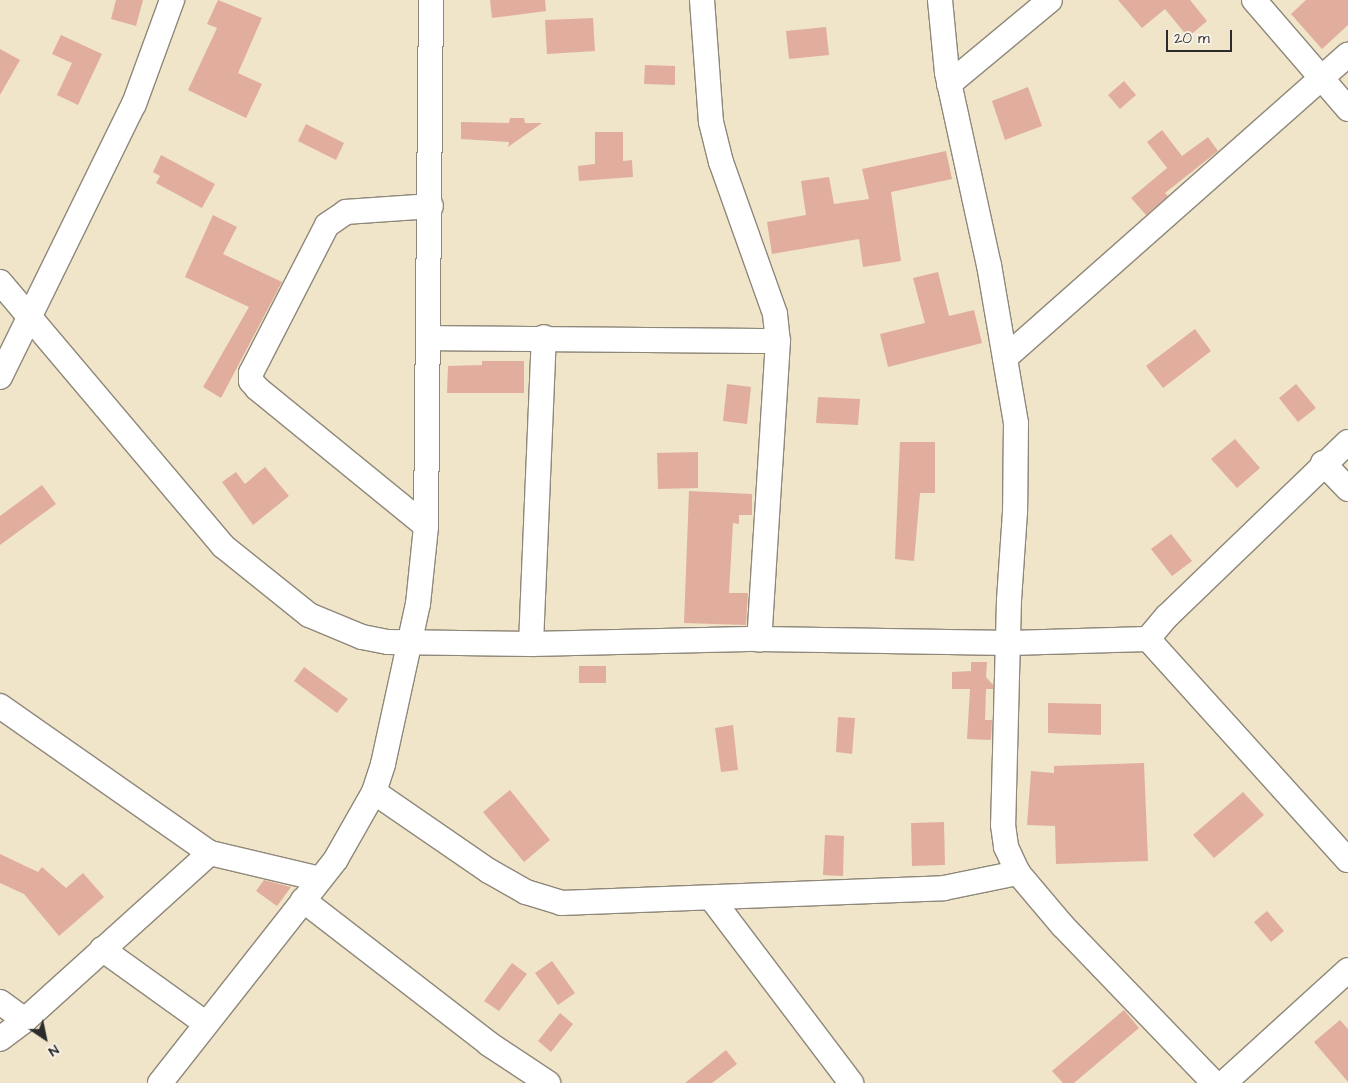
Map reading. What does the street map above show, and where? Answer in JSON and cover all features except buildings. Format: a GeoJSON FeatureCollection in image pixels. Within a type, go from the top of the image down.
{"type":"FeatureCollection","features":[{"type":"Feature","properties":{"kind":"street"},"geometry":{"type":"LineString","coordinates":[[0,377],[29,314],[134,104],[172,0]]}},
{"type":"Feature","properties":{"kind":"street"},"geometry":{"type":"LineString","coordinates":[[160,1083],[353,834],[374,792],[389,739],[418,604],[426,526],[431,206],[431,0]]}},
{"type":"Feature","properties":{"kind":"street"},"geometry":{"type":"LineString","coordinates":[[702,0],[711,122],[721,162],[775,314],[778,341],[759,639]]}},
{"type":"Feature","properties":{"kind":"street"},"geometry":{"type":"LineString","coordinates":[[940,0],[949,84],[989,264],[1016,423],[1003,825],[1006,847],[1018,873],[1062,925],[1214,1083]]}},
{"type":"Feature","properties":{"kind":"street"},"geometry":{"type":"LineString","coordinates":[[949,84],[1050,0]]}},
{"type":"Feature","properties":{"kind":"street"},"geometry":{"type":"LineString","coordinates":[[1254,0],[1348,109]]}},
{"type":"Feature","properties":{"kind":"street"},"geometry":{"type":"LineString","coordinates":[[1005,358],[1348,55]]}},
{"type":"Feature","properties":{"kind":"street"},"geometry":{"type":"LineString","coordinates":[[426,526],[257,388],[251,381],[251,373],[328,225],[346,212],[431,206]]}},
{"type":"Feature","properties":{"kind":"street"},"geometry":{"type":"LineString","coordinates":[[0,282],[29,314],[195,515],[223,546],[266,583],[309,615],[337,629],[388,642],[410,640],[531,644],[759,639],[1010,643],[1148,639],[1167,616],[1323,463],[1348,442]]}},
{"type":"Feature","properties":{"kind":"street"},"geometry":{"type":"LineString","coordinates":[[428,338],[544,337],[778,341]]}},
{"type":"Feature","properties":{"kind":"street"},"geometry":{"type":"LineString","coordinates":[[531,644],[544,337]]}},
{"type":"Feature","properties":{"kind":"street"},"geometry":{"type":"LineString","coordinates":[[1323,463],[1348,490]]}},
{"type":"Feature","properties":{"kind":"street"},"geometry":{"type":"LineString","coordinates":[[1148,639],[1348,860]]}},
{"type":"Feature","properties":{"kind":"street"},"geometry":{"type":"LineString","coordinates":[[0,706],[210,853],[320,879]]}},
{"type":"Feature","properties":{"kind":"street"},"geometry":{"type":"LineString","coordinates":[[374,792],[489,871],[526,892],[561,903],[712,899],[944,888],[1018,873]]}},
{"type":"Feature","properties":{"kind":"street"},"geometry":{"type":"LineString","coordinates":[[0,1039],[26,1020],[210,853]]}},
{"type":"Feature","properties":{"kind":"street"},"geometry":{"type":"LineString","coordinates":[[712,899],[851,1083]]}},
{"type":"Feature","properties":{"kind":"street"},"geometry":{"type":"LineString","coordinates":[[303,900],[489,1044],[548,1083]]}},
{"type":"Feature","properties":{"kind":"street"},"geometry":{"type":"LineString","coordinates":[[102,949],[206,1023]]}},
{"type":"Feature","properties":{"kind":"street"},"geometry":{"type":"LineString","coordinates":[[1224,1083],[1348,970]]}},
{"type":"Feature","properties":{"kind":"street"},"geometry":{"type":"LineString","coordinates":[[0,1002],[26,1020]]}}]}
